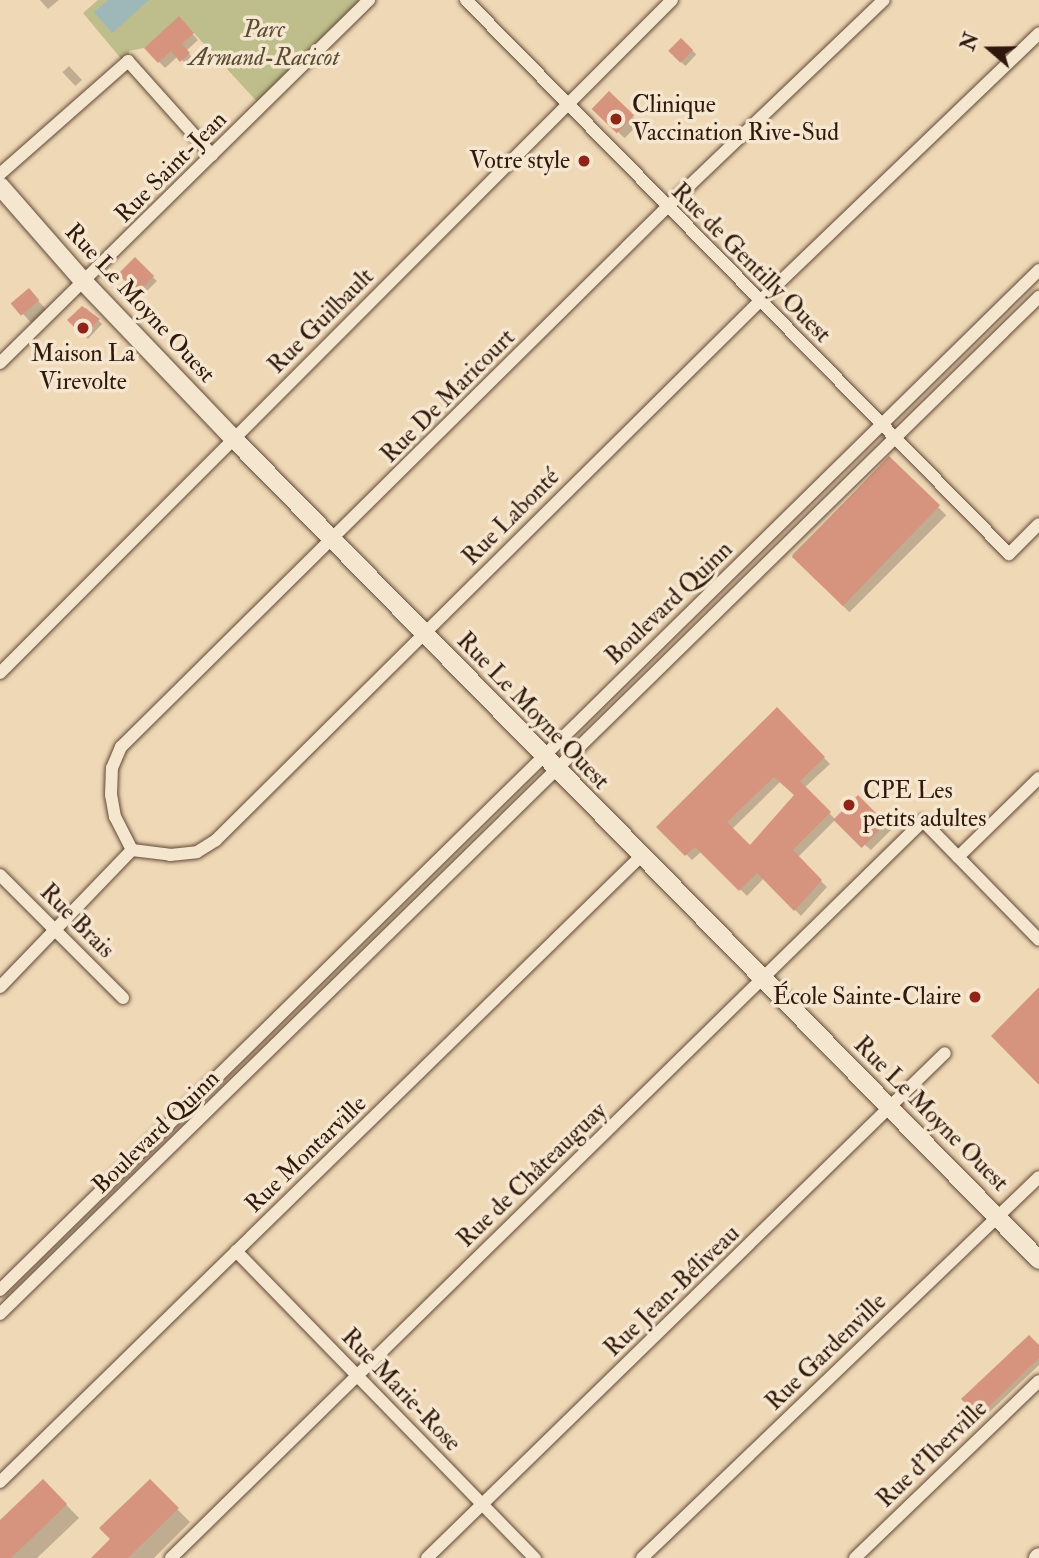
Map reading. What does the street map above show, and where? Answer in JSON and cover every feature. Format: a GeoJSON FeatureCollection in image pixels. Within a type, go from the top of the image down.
{"type":"FeatureCollection","features":[{"type":"Feature","properties":{"kind":"street","name":"Rue Saint-Jean"},"geometry":{"type":"LineString","coordinates":[[0,363],[369,0]]}},
{"type":"Feature","properties":{"kind":"street","name":"Rue de Gentilly Ouest"},"geometry":{"type":"LineString","coordinates":[[466,0],[566,106],[1009,554],[1039,524]]}},
{"type":"Feature","properties":{"kind":"street","name":"Rue Guilbault"},"geometry":{"type":"LineString","coordinates":[[0,673],[672,0]]}},
{"type":"Feature","properties":{"kind":"street","name":"Rue De Maricourt"},"geometry":{"type":"LineString","coordinates":[[132,850],[115,817],[111,795],[112,768],[121,747],[666,208],[884,0]]}},
{"type":"Feature","properties":{"kind":"street","name":"Rue Labonté"},"geometry":{"type":"LineString","coordinates":[[132,850],[170,855],[197,852],[216,840],[760,301],[1039,33]]}},
{"type":"Feature","properties":{"kind":"street"},"geometry":{"type":"LineString","coordinates":[[0,174],[128,61],[212,155]]}},
{"type":"Feature","properties":{"kind":"street","name":"Rue Le Moyne Ouest"},"geometry":{"type":"LineString","coordinates":[[0,186],[84,282],[233,438],[542,757],[999,1216],[1039,1260]]}},
{"type":"Feature","properties":{"kind":"street","name":"Boulevard Quinn"},"geometry":{"type":"LineString","coordinates":[[0,1290],[1039,270]]}},
{"type":"Feature","properties":{"kind":"street","name":"Boulevard Quinn"},"geometry":{"type":"LineString","coordinates":[[0,1314],[1039,297]]}},
{"type":"Feature","properties":{"kind":"street"},"geometry":{"type":"LineString","coordinates":[[1039,778],[958,857],[1039,940]]}},
{"type":"Feature","properties":{"kind":"street","name":"Rue de Châteauguay"},"geometry":{"type":"LineString","coordinates":[[171,1558],[923,821],[958,857]]}},
{"type":"Feature","properties":{"kind":"street"},"geometry":{"type":"LineString","coordinates":[[0,987],[132,850]]}},
{"type":"Feature","properties":{"kind":"street","name":"Rue Montarville"},"geometry":{"type":"LineString","coordinates":[[0,1482],[641,856]]}},
{"type":"Feature","properties":{"kind":"street","name":"Rue Brais"},"geometry":{"type":"LineString","coordinates":[[0,874],[123,998]]}},
{"type":"Feature","properties":{"kind":"street"},"geometry":{"type":"LineString","coordinates":[[329,966],[342,979]]}},
{"type":"Feature","properties":{"kind":"street","name":"Rue Jean-Béliveau"},"geometry":{"type":"LineString","coordinates":[[427,1558],[945,1053]]}},
{"type":"Feature","properties":{"kind":"street","name":"Rue Gardenville"},"geometry":{"type":"LineString","coordinates":[[642,1558],[1039,1177]]}},
{"type":"Feature","properties":{"kind":"street","name":"Rue Marie-Rose"},"geometry":{"type":"LineString","coordinates":[[236,1251],[535,1558]]}},
{"type":"Feature","properties":{"kind":"street","name":"Rue d'Iberville"},"geometry":{"type":"LineString","coordinates":[[855,1558],[1039,1381]]}},
{"type":"Feature","properties":{"kind":"green space","name":"Parc Armand-Racicot"},"geometry":{"type":"Polygon","coordinates":[[[98,0],[358,0],[363,5],[262,107],[179,17],[144,48],[129,51],[128,61],[123,61],[83,13],[98,0]]]}},
{"type":"Feature","properties":{"kind":"water"},"geometry":{"type":"Polygon","coordinates":[[[108,0],[149,0],[112,33],[94,12],[108,0]]]}},
{"type":"Feature","properties":{"kind":"building"},"geometry":{"type":"Polygon","coordinates":[[[179,16],[194,33],[182,44],[190,53],[180,62],[171,51],[158,63],[144,48],[179,16]]]}},
{"type":"Feature","properties":{"kind":"building"},"geometry":{"type":"Polygon","coordinates":[[[681,38],[693,50],[680,63],[668,51],[681,38]]]}},
{"type":"Feature","properties":{"kind":"building"},"geometry":{"type":"Polygon","coordinates":[[[609,91],[634,115],[617,133],[592,109],[609,91]]]}},
{"type":"Feature","properties":{"kind":"building"},"geometry":{"type":"Polygon","coordinates":[[[135,257],[154,276],[137,293],[118,274],[135,257]]]}},
{"type":"Feature","properties":{"kind":"building"},"geometry":{"type":"Polygon","coordinates":[[[29,288],[39,300],[21,316],[11,303],[29,288]]]}},
{"type":"Feature","properties":{"kind":"building","name":"Maison La Virevolte"},"geometry":{"type":"Polygon","coordinates":[[[82,306],[100,319],[83,336],[67,320],[82,306]]]}},
{"type":"Feature","properties":{"kind":"building"},"geometry":{"type":"Polygon","coordinates":[[[889,456],[940,505],[843,606],[792,557],[889,456]]]}},
{"type":"Feature","properties":{"kind":"building"},"geometry":{"type":"Polygon","coordinates":[[[777,707],[825,757],[800,781],[831,812],[793,850],[822,880],[794,911],[757,873],[739,891],[695,847],[685,856],[656,827],[777,707]],[[774,777],[727,822],[750,845],[794,795],[774,777]]]}},
{"type":"Feature","properties":{"kind":"building"},"geometry":{"type":"Polygon","coordinates":[[[858,795],[886,823],[862,848],[833,820],[858,795]]]}},
{"type":"Feature","properties":{"kind":"building"},"geometry":{"type":"Polygon","coordinates":[[[1039,987],[1039,1085],[991,1036],[1039,987]]]}},
{"type":"Feature","properties":{"kind":"building"},"geometry":{"type":"Polygon","coordinates":[[[1029,1335],[1039,1345],[1039,1358],[979,1416],[961,1399],[1029,1335]]]}},
{"type":"Feature","properties":{"kind":"building"},"geometry":{"type":"Polygon","coordinates":[[[43,1479],[67,1504],[11,1558],[0,1558],[0,1520],[43,1479]]]}},
{"type":"Feature","properties":{"kind":"building"},"geometry":{"type":"Polygon","coordinates":[[[150,1479],[179,1508],[128,1558],[91,1558],[110,1539],[99,1528],[150,1479]]]}},
{"type":"Feature","properties":{"kind":"place","name":"Clinique Vaccination Rive-Sud"},"geometry":{"type":"Point","coordinates":[616,119]}},
{"type":"Feature","properties":{"kind":"place","name":"Votre style"},"geometry":{"type":"Point","coordinates":[584,161]}},
{"type":"Feature","properties":{"kind":"place","name":"Maison La Virevolte"},"geometry":{"type":"Point","coordinates":[83,328]}},
{"type":"Feature","properties":{"kind":"place","name":"CPE Les petits adultes"},"geometry":{"type":"Point","coordinates":[849,805]}},
{"type":"Feature","properties":{"kind":"place","name":"École Sainte-Claire"},"geometry":{"type":"Point","coordinates":[975,997]}}]}
